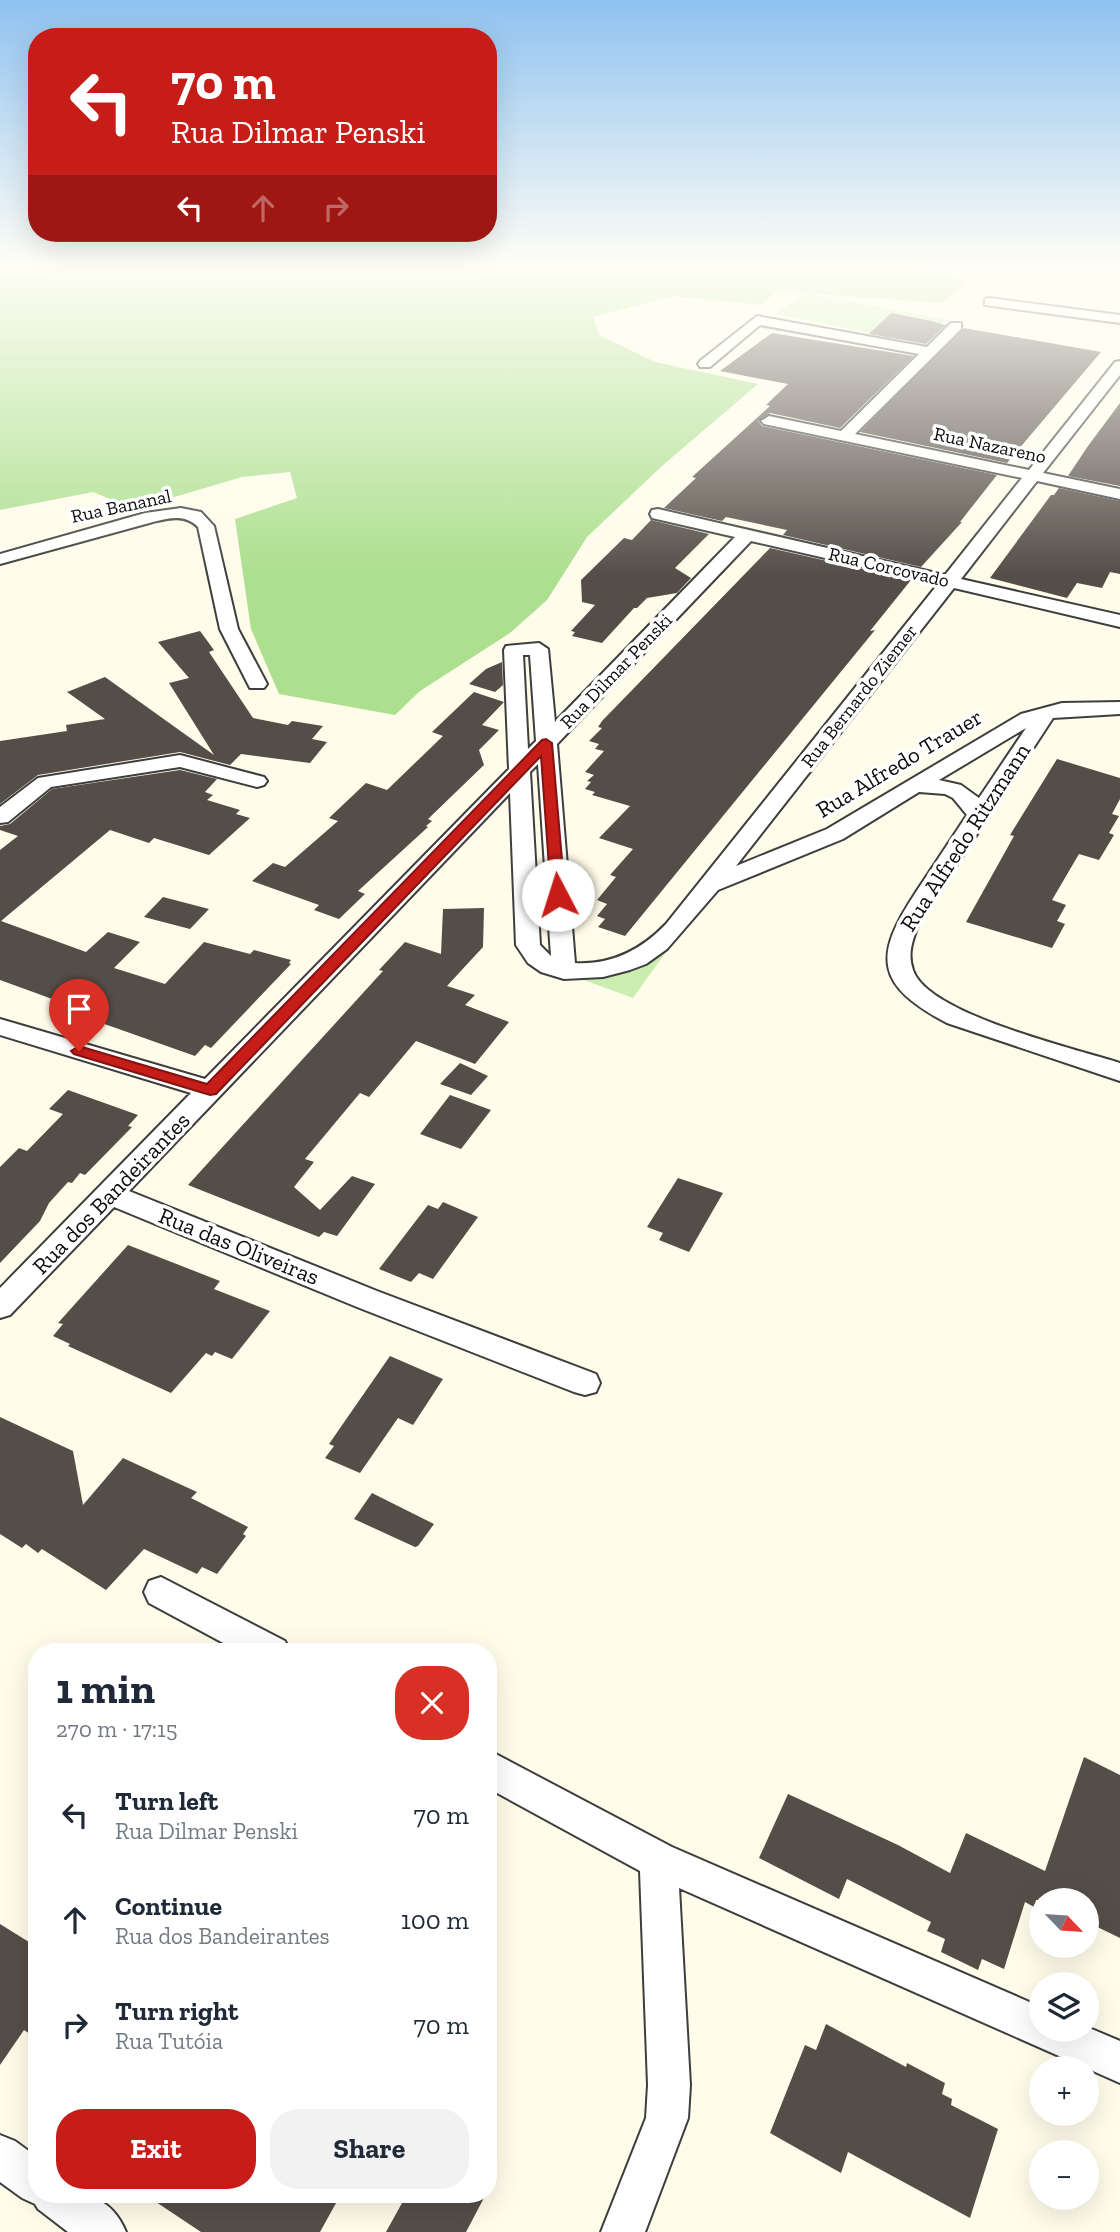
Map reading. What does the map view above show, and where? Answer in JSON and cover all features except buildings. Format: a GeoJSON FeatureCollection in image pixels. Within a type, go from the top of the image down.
{"type":"FeatureCollection","features":[{"type":"Feature","properties":{"kind":"street"},"geometry":{"type":"LineString","coordinates":[[845,436],[915,367]]}},
{"type":"Feature","properties":{"kind":"street","name":"Rua Bernardo Ziemer"},"geometry":{"type":"LineString","coordinates":[[564,971],[618,966],[642,956],[662,941],[709,886],[1118,367]]}},
{"type":"Feature","properties":{"kind":"street","name":"Rua Nazareno"},"geometry":{"type":"LineString","coordinates":[[769,421],[1120,494]]}},
{"type":"Feature","properties":{"kind":"street","name":"Rua Bananal"},"geometry":{"type":"LineString","coordinates":[[0,559],[151,517],[190,513],[200,517],[206,526],[229,629],[257,684]]}},
{"type":"Feature","properties":{"kind":"street","name":"Rua Corcovado"},"geometry":{"type":"LineString","coordinates":[[659,514],[1120,621]]}},
{"type":"Feature","properties":{"kind":"street","name":"Rua Dilmar Penski"},"geometry":{"type":"LineString","coordinates":[[367,928],[747,535]]}},
{"type":"Feature","properties":{"kind":"street"},"geometry":{"type":"LineString","coordinates":[[539,649],[546,743],[564,971],[542,962],[531,953],[528,945],[513,650],[539,649]]}},
{"type":"Feature","properties":{"kind":"street","name":"Rua Alfredo Trauer"},"geometry":{"type":"LineString","coordinates":[[709,886],[835,834],[1016,724],[1047,712],[1081,707],[1120,708]]}},
{"type":"Feature","properties":{"kind":"street","name":"Rua Alfredo Ritzmann"},"geometry":{"type":"LineString","coordinates":[[1047,712],[900,937],[897,960],[912,989],[945,1014],[1120,1072]]}},
{"type":"Feature","properties":{"kind":"street"},"geometry":{"type":"LineString","coordinates":[[958,759],[976,757],[994,762],[1002,779]]}},
{"type":"Feature","properties":{"kind":"street"},"geometry":{"type":"LineString","coordinates":[[0,817],[46,782],[180,761],[257,781]]}},
{"type":"Feature","properties":{"kind":"street"},"geometry":{"type":"LineString","coordinates":[[916,786],[939,786],[965,794],[972,801],[978,815]]}},
{"type":"Feature","properties":{"kind":"street","name":"Rua dos Bandeirantes"},"geometry":{"type":"LineString","coordinates":[[0,1307],[367,928]]}},
{"type":"Feature","properties":{"kind":"street"},"geometry":{"type":"LineString","coordinates":[[0,1027],[210,1090]]}},
{"type":"Feature","properties":{"kind":"street","name":"Rua das Oliveiras"},"geometry":{"type":"LineString","coordinates":[[110,1194],[367,1299]]}},
{"type":"Feature","properties":{"kind":"street"},"geometry":{"type":"LineString","coordinates":[[367,1299],[585,1382]]}},
{"type":"Feature","properties":{"kind":"street"},"geometry":{"type":"LineString","coordinates":[[161,1592],[256,1643]]}},
{"type":"Feature","properties":{"kind":"street"},"geometry":{"type":"LineString","coordinates":[[497,1773],[659,1860],[1029,2022]]}},
{"type":"Feature","properties":{"kind":"street"},"geometry":{"type":"LineString","coordinates":[[623,2232],[642,2190],[667,2118],[669,2085],[659,1860]]}},
{"type":"Feature","properties":{"kind":"street"},"geometry":{"type":"LineString","coordinates":[[1075,2042],[1114,2059]]}},
{"type":"Feature","properties":{"kind":"street"},"geometry":{"type":"LineString","coordinates":[[0,2156],[28,2176]]}},
{"type":"Feature","properties":{"kind":"street"},"geometry":{"type":"LineString","coordinates":[[65,2203],[104,2232]]}},
{"type":"Feature","properties":{"kind":"green space"},"geometry":{"type":"Polygon","coordinates":[[[0,367],[679,367],[758,384],[663,465],[587,537],[547,600],[510,633],[420,691],[395,715],[279,694],[251,629],[235,519],[297,498],[290,472],[242,477],[134,509],[93,492],[0,510],[0,367]]]}},
{"type":"Feature","properties":{"kind":"green space"},"geometry":{"type":"Polygon","coordinates":[[[671,945],[633,998],[581,979],[630,971],[650,961],[671,945]]]}},
{"type":"Feature","properties":{"kind":"route"},"geometry":{"type":"LineString","coordinates":[[79,1051],[210,1090],[546,743],[558,895]]}}]}
